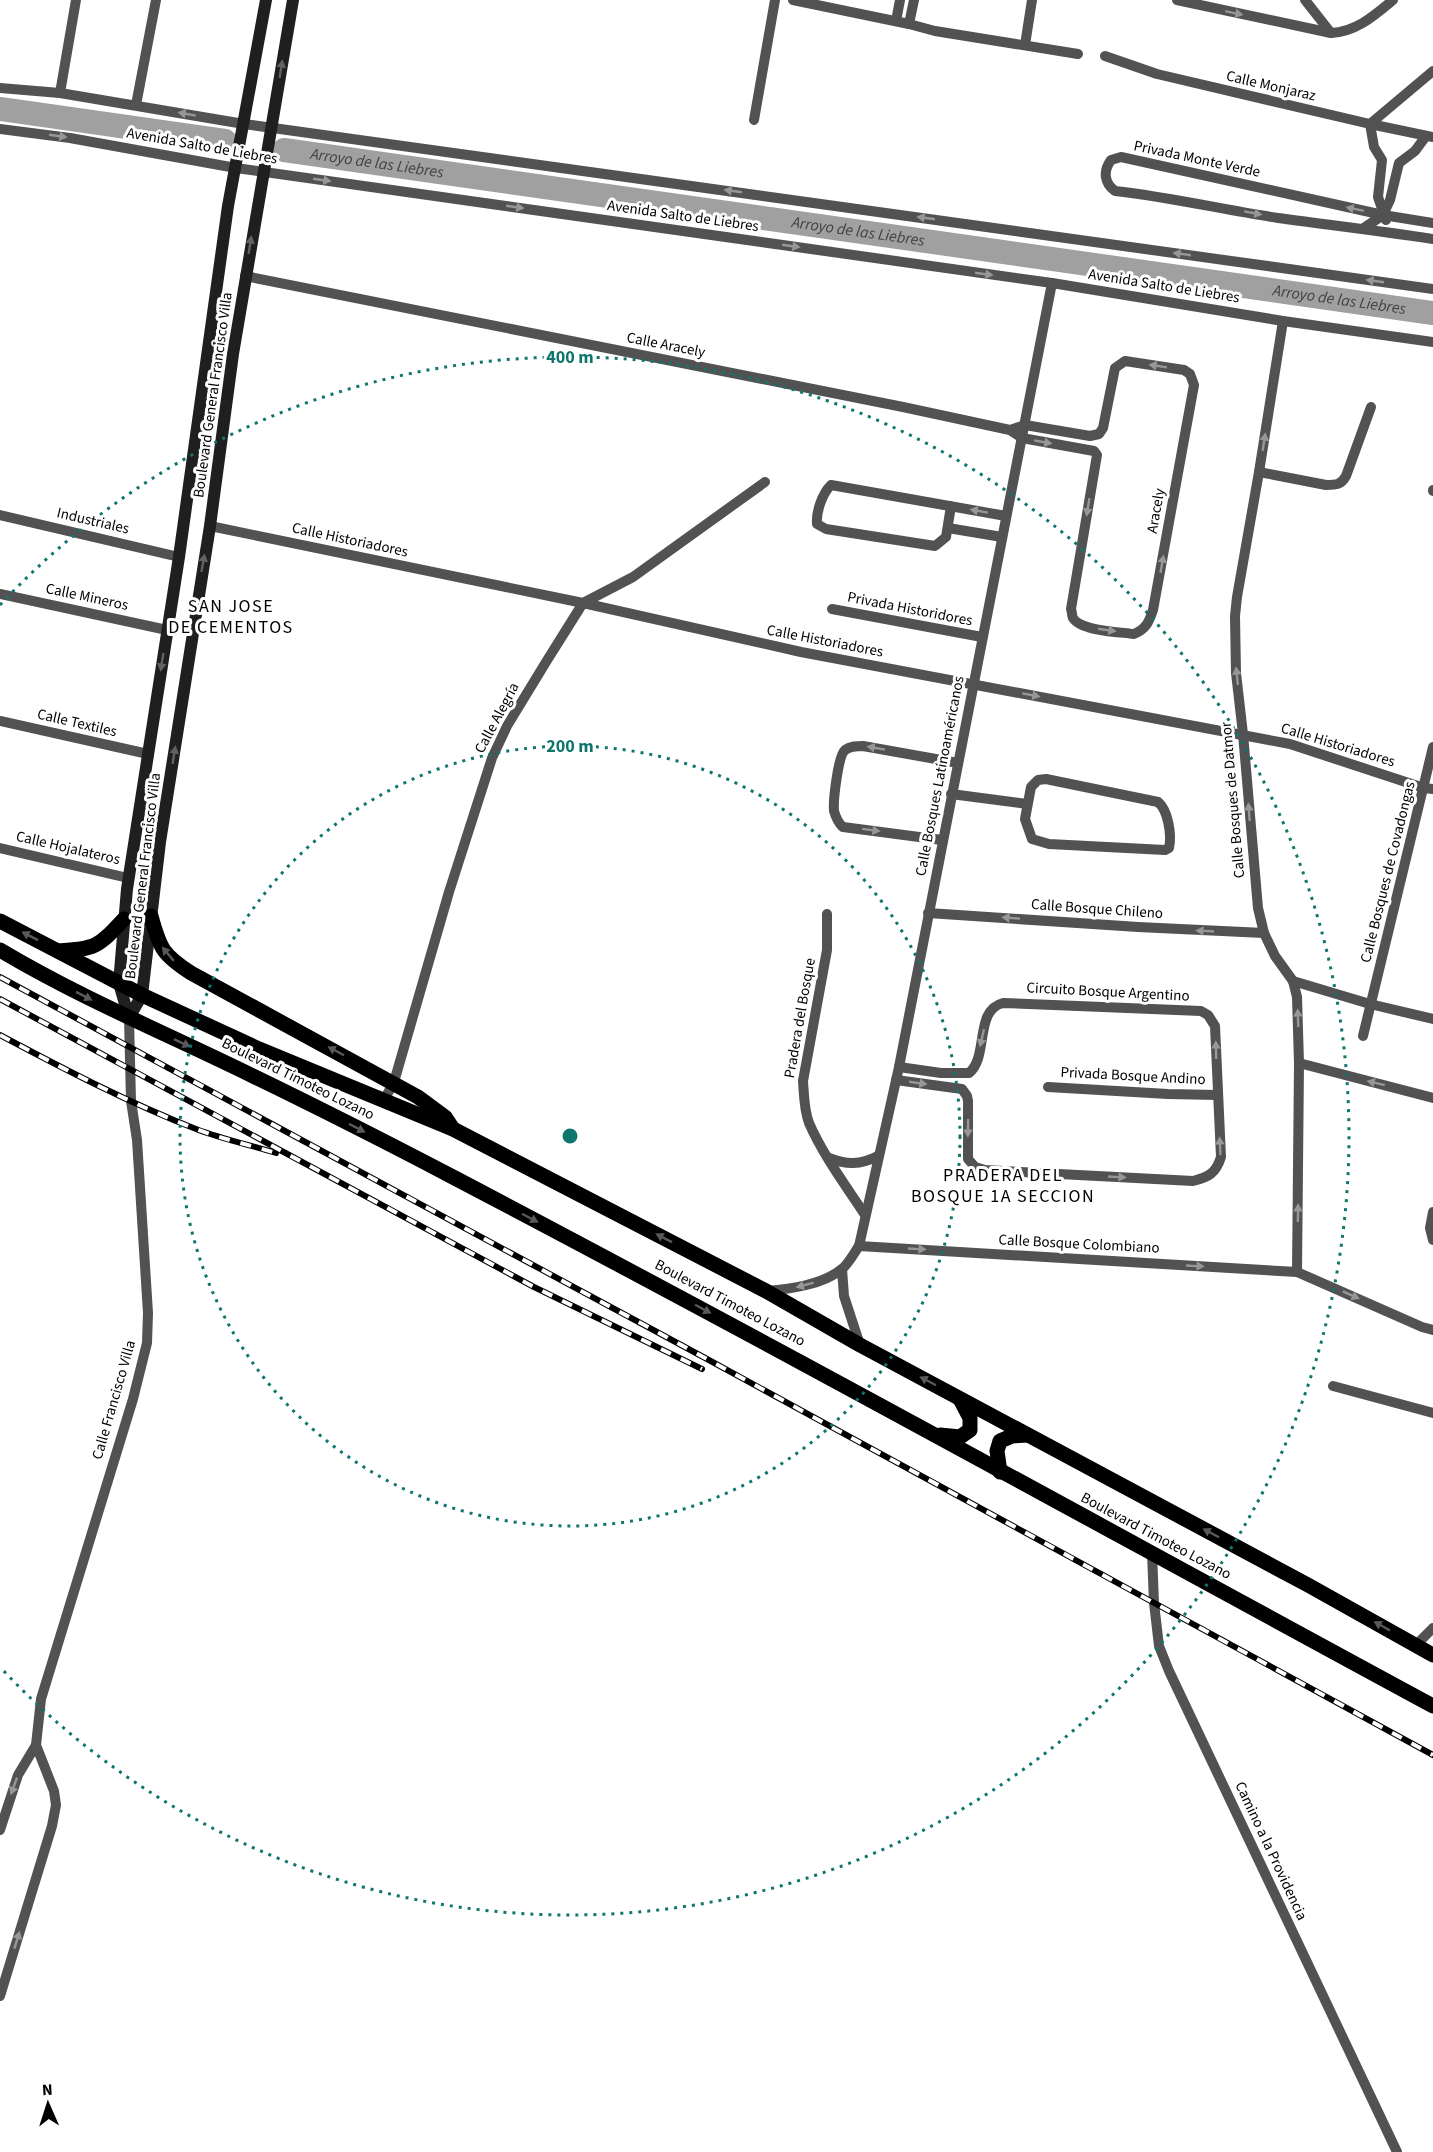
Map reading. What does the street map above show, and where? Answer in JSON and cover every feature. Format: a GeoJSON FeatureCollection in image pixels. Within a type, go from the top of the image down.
{"type":"FeatureCollection","features":[{"type":"Feature","properties":{"kind":"main road","name":"Boulevard General Francisco Villa"},"geometry":{"type":"LineString","coordinates":[[129,1018],[119,983],[128,878],[179,557],[214,299],[266,0]]}},
{"type":"Feature","properties":{"kind":"main road","name":"Boulevard General Francisco Villa"},"geometry":{"type":"LineString","coordinates":[[129,1018],[142,995],[160,842],[210,526],[245,276],[293,0]]}},
{"type":"Feature","properties":{"kind":"main road"},"geometry":{"type":"LineString","coordinates":[[151,916],[157,938],[170,959],[394,1082],[434,1107],[445,1116],[453,1130]]}},
{"type":"Feature","properties":{"kind":"main road"},"geometry":{"type":"LineString","coordinates":[[58,951],[88,949],[95,946],[104,941],[124,920]]}},
{"type":"Feature","properties":{"kind":"main road","name":"Boulevard Timoteo Lozano"},"geometry":{"type":"LineString","coordinates":[[0,921],[142,995],[259,1048],[453,1130],[766,1291],[860,1345],[1308,1585],[1433,1655]]}},
{"type":"Feature","properties":{"kind":"main road","name":"Boulevard Timoteo Lozano"},"geometry":{"type":"LineString","coordinates":[[0,950],[39,973],[129,1018],[254,1076],[412,1155],[750,1334],[1433,1706]]}},
{"type":"Feature","properties":{"kind":"main road"},"geometry":{"type":"LineString","coordinates":[[934,1435],[960,1437],[970,1430],[970,1418],[960,1398]]}},
{"type":"Feature","properties":{"kind":"main road"},"geometry":{"type":"LineString","coordinates":[[1000,1472],[998,1451],[1000,1441],[1012,1436],[1027,1435]]}},
{"type":"Feature","properties":{"kind":"street"},"geometry":{"type":"LineString","coordinates":[[60,93],[76,0]]}},
{"type":"Feature","properties":{"kind":"street"},"geometry":{"type":"LineString","coordinates":[[136,105],[156,0]]}},
{"type":"Feature","properties":{"kind":"street"},"geometry":{"type":"LineString","coordinates":[[754,120],[775,0]]}},
{"type":"Feature","properties":{"kind":"street"},"geometry":{"type":"LineString","coordinates":[[793,0],[935,31],[1078,54]]}},
{"type":"Feature","properties":{"kind":"street"},"geometry":{"type":"LineString","coordinates":[[896,21],[900,0]]}},
{"type":"Feature","properties":{"kind":"street"},"geometry":{"type":"LineString","coordinates":[[909,24],[914,0]]}},
{"type":"Feature","properties":{"kind":"street"},"geometry":{"type":"LineString","coordinates":[[1025,45],[1032,0]]}},
{"type":"Feature","properties":{"kind":"street"},"geometry":{"type":"LineString","coordinates":[[1177,0],[1331,33],[1350,30],[1393,0]]}},
{"type":"Feature","properties":{"kind":"street"},"geometry":{"type":"LineString","coordinates":[[1305,0],[1331,33]]}},
{"type":"Feature","properties":{"kind":"street","name":"Calle Monjaraz"},"geometry":{"type":"LineString","coordinates":[[1105,56],[1157,74],[1429,136]]}},
{"type":"Feature","properties":{"kind":"street"},"geometry":{"type":"LineString","coordinates":[[1395,233],[1383,215],[1378,197],[1382,160],[1372,139],[1370,124],[1433,71]]}},
{"type":"Feature","properties":{"kind":"street","name":"Avenida Salto de Liebres"},"geometry":{"type":"LineString","coordinates":[[0,88],[60,93],[136,105],[271,132],[1433,289]]}},
{"type":"Feature","properties":{"kind":"street","name":"Avenida Salto de Liebres"},"geometry":{"type":"LineString","coordinates":[[0,129],[1052,283],[1283,321],[1433,342]]}},
{"type":"Feature","properties":{"kind":"street"},"geometry":{"type":"LineString","coordinates":[[1382,160],[1390,164],[1399,163],[1429,136]]}},
{"type":"Feature","properties":{"kind":"street","name":"Privada Monte Verde"},"geometry":{"type":"LineString","coordinates":[[1433,223],[1383,215],[1121,158],[1111,160],[1106,171],[1106,181],[1115,191],[1152,195],[1278,218],[1433,239]]}},
{"type":"Feature","properties":{"kind":"street"},"geometry":{"type":"LineString","coordinates":[[1364,228],[1383,215],[1390,200],[1399,163]]}},
{"type":"Feature","properties":{"kind":"street","name":"Calle Aracely"},"geometry":{"type":"LineString","coordinates":[[245,276],[891,404],[1010,430],[1022,438]]}},
{"type":"Feature","properties":{"kind":"street","name":"Calle Bosques Latinoaméricanos"},"geometry":{"type":"LineString","coordinates":[[766,1291],[806,1285],[842,1269],[859,1246],[899,1067],[1052,283]]}},
{"type":"Feature","properties":{"kind":"street","name":"Calle Bosques de Datmor"},"geometry":{"type":"LineString","coordinates":[[1283,321],[1237,597],[1235,664],[1257,908],[1264,933],[1275,956],[1293,981],[1297,997],[1299,1063],[1297,1272]]}},
{"type":"Feature","properties":{"kind":"street","name":"Aracely"},"geometry":{"type":"LineString","coordinates":[[1022,438],[1094,451],[1096,455],[1071,609],[1072,616],[1076,622],[1085,627],[1134,634],[1145,628],[1153,610],[1194,385],[1192,377],[1184,370],[1125,361],[1115,368],[1103,428],[1099,434],[1090,436],[1025,425]]}},
{"type":"Feature","properties":{"kind":"street"},"geometry":{"type":"LineString","coordinates":[[1259,472],[1326,485],[1342,483],[1371,407]]}},
{"type":"Feature","properties":{"kind":"street"},"geometry":{"type":"LineString","coordinates":[[1010,430],[1025,425]]}},
{"type":"Feature","properties":{"kind":"street"},"geometry":{"type":"LineString","coordinates":[[583,603],[633,577],[765,482]]}},
{"type":"Feature","properties":{"kind":"street"},"geometry":{"type":"LineString","coordinates":[[951,506],[946,537],[935,546],[826,529],[817,524],[816,516],[826,489],[831,485],[951,506],[1006,516]]}},
{"type":"Feature","properties":{"kind":"street","name":"Industriales"},"geometry":{"type":"LineString","coordinates":[[0,515],[179,557]]}},
{"type":"Feature","properties":{"kind":"street","name":"Calle Historiadores"},"geometry":{"type":"LineString","coordinates":[[210,526],[583,603],[801,652],[1290,744],[1428,788]]}},
{"type":"Feature","properties":{"kind":"street"},"geometry":{"type":"LineString","coordinates":[[948,528],[1002,537]]}},
{"type":"Feature","properties":{"kind":"street","name":"Calle Mineros"},"geometry":{"type":"LineString","coordinates":[[0,594],[167,630]]}},
{"type":"Feature","properties":{"kind":"street","name":"Calle Alegría"},"geometry":{"type":"LineString","coordinates":[[384,1100],[394,1082],[449,892],[492,758],[507,726],[583,603]]}},
{"type":"Feature","properties":{"kind":"street","name":"Privada Historidores"},"geometry":{"type":"LineString","coordinates":[[832,609],[982,637]]}},
{"type":"Feature","properties":{"kind":"street","name":"Calle Textiles"},"geometry":{"type":"LineString","coordinates":[[0,722],[148,754]]}},
{"type":"Feature","properties":{"kind":"street"},"geometry":{"type":"LineString","coordinates":[[942,840],[843,827],[834,806],[840,758],[845,750],[858,746],[958,763]]}},
{"type":"Feature","properties":{"kind":"street","name":"Calle Bosques de Covadongas"},"geometry":{"type":"LineString","coordinates":[[1363,1036],[1428,788],[1433,747]]}},
{"type":"Feature","properties":{"kind":"street"},"geometry":{"type":"LineString","coordinates":[[1046,779],[1158,802],[1164,808],[1171,844],[1165,850],[1048,844],[1032,839],[1024,819],[1027,804],[1034,783],[1046,779]]}},
{"type":"Feature","properties":{"kind":"street"},"geometry":{"type":"LineString","coordinates":[[951,794],[1027,804]]}},
{"type":"Feature","properties":{"kind":"street","name":"Calle Hojalateros"},"geometry":{"type":"LineString","coordinates":[[0,848],[128,878]]}},
{"type":"Feature","properties":{"kind":"street","name":"Calle Bosque Chileno"},"geometry":{"type":"LineString","coordinates":[[928,913],[1264,933]]}},
{"type":"Feature","properties":{"kind":"street","name":"Pradera del Bosque"},"geometry":{"type":"LineString","coordinates":[[827,914],[827,950],[803,1081],[804,1102],[809,1122],[865,1215]]}},
{"type":"Feature","properties":{"kind":"street"},"geometry":{"type":"LineString","coordinates":[[1293,981],[1370,1005],[1433,1018]]}},
{"type":"Feature","properties":{"kind":"street","name":"Circuito Bosque Argentino"},"geometry":{"type":"LineString","coordinates":[[896,1080],[962,1089],[965,1092],[968,1101],[967,1153],[970,1163],[975,1167],[997,1171],[1193,1181],[1214,1173],[1221,1157],[1215,1026],[1208,1015],[1200,1011],[997,1004],[988,1013],[976,1065],[969,1073],[940,1073],[899,1067]]}},
{"type":"Feature","properties":{"kind":"street","name":"Calle Francisco Villa"},"geometry":{"type":"LineString","coordinates":[[36,1745],[41,1699],[133,1399],[147,1343],[148,1313],[137,1140],[130,1101],[129,1018]]}},
{"type":"Feature","properties":{"kind":"street"},"geometry":{"type":"LineString","coordinates":[[1299,1063],[1433,1098]]}},
{"type":"Feature","properties":{"kind":"street","name":"Privada Bosque Andino"},"geometry":{"type":"LineString","coordinates":[[1048,1087],[1217,1095]]}},
{"type":"Feature","properties":{"kind":"street"},"geometry":{"type":"LineString","coordinates":[[829,1158],[841,1163],[854,1164],[866,1162],[878,1156]]}},
{"type":"Feature","properties":{"kind":"street"},"geometry":{"type":"LineString","coordinates":[[1433,1212],[1430,1228],[1433,1240]]}},
{"type":"Feature","properties":{"kind":"street","name":"Calle Bosque Colombiano"},"geometry":{"type":"LineString","coordinates":[[859,1246],[1297,1272]]}},
{"type":"Feature","properties":{"kind":"street"},"geometry":{"type":"LineString","coordinates":[[842,1269],[844,1296],[860,1345]]}},
{"type":"Feature","properties":{"kind":"street"},"geometry":{"type":"LineString","coordinates":[[1297,1272],[1433,1330]]}},
{"type":"Feature","properties":{"kind":"street"},"geometry":{"type":"LineString","coordinates":[[1333,1386],[1433,1413]]}},
{"type":"Feature","properties":{"kind":"street","name":"Camino a la Providencia"},"geometry":{"type":"LineString","coordinates":[[1152,1553],[1159,1646],[1169,1671],[1397,2152]]}},
{"type":"Feature","properties":{"kind":"street"},"geometry":{"type":"LineString","coordinates":[[1416,1645],[1433,1628]]}},
{"type":"Feature","properties":{"kind":"street"},"geometry":{"type":"LineString","coordinates":[[0,1830],[18,1775],[36,1745]]}},
{"type":"Feature","properties":{"kind":"street"},"geometry":{"type":"LineString","coordinates":[[0,1996],[52,1826],[56,1805],[54,1791],[36,1745]]}},
{"type":"Feature","properties":{"kind":"waterway","name":"Arroyo de las Liebres"},"geometry":{"type":"LineString","coordinates":[[0,109],[225,141]]}},
{"type":"Feature","properties":{"kind":"waterway","name":"Arroyo de las Liebres"},"geometry":{"type":"LineString","coordinates":[[284,150],[1433,313]]}},
{"type":"Feature","properties":{"kind":"railway"},"geometry":{"type":"LineString","coordinates":[[0,977],[1433,1755]]}},
{"type":"Feature","properties":{"kind":"railway"},"geometry":{"type":"LineString","coordinates":[[0,999],[534,1287],[702,1369]]}},
{"type":"Feature","properties":{"kind":"railway"},"geometry":{"type":"LineString","coordinates":[[0,1035],[97,1085],[171,1119],[216,1136],[276,1153]]}},
{"type":"Feature","properties":{"kind":"district","name":"SAN JOSE DE CEMENTOS"},"geometry":{"type":"Point","coordinates":[231,616]}},
{"type":"Feature","properties":{"kind":"district","name":"PRADERA DEL BOSQUE 1A SECCION"},"geometry":{"type":"Point","coordinates":[1003,1185]}}]}
